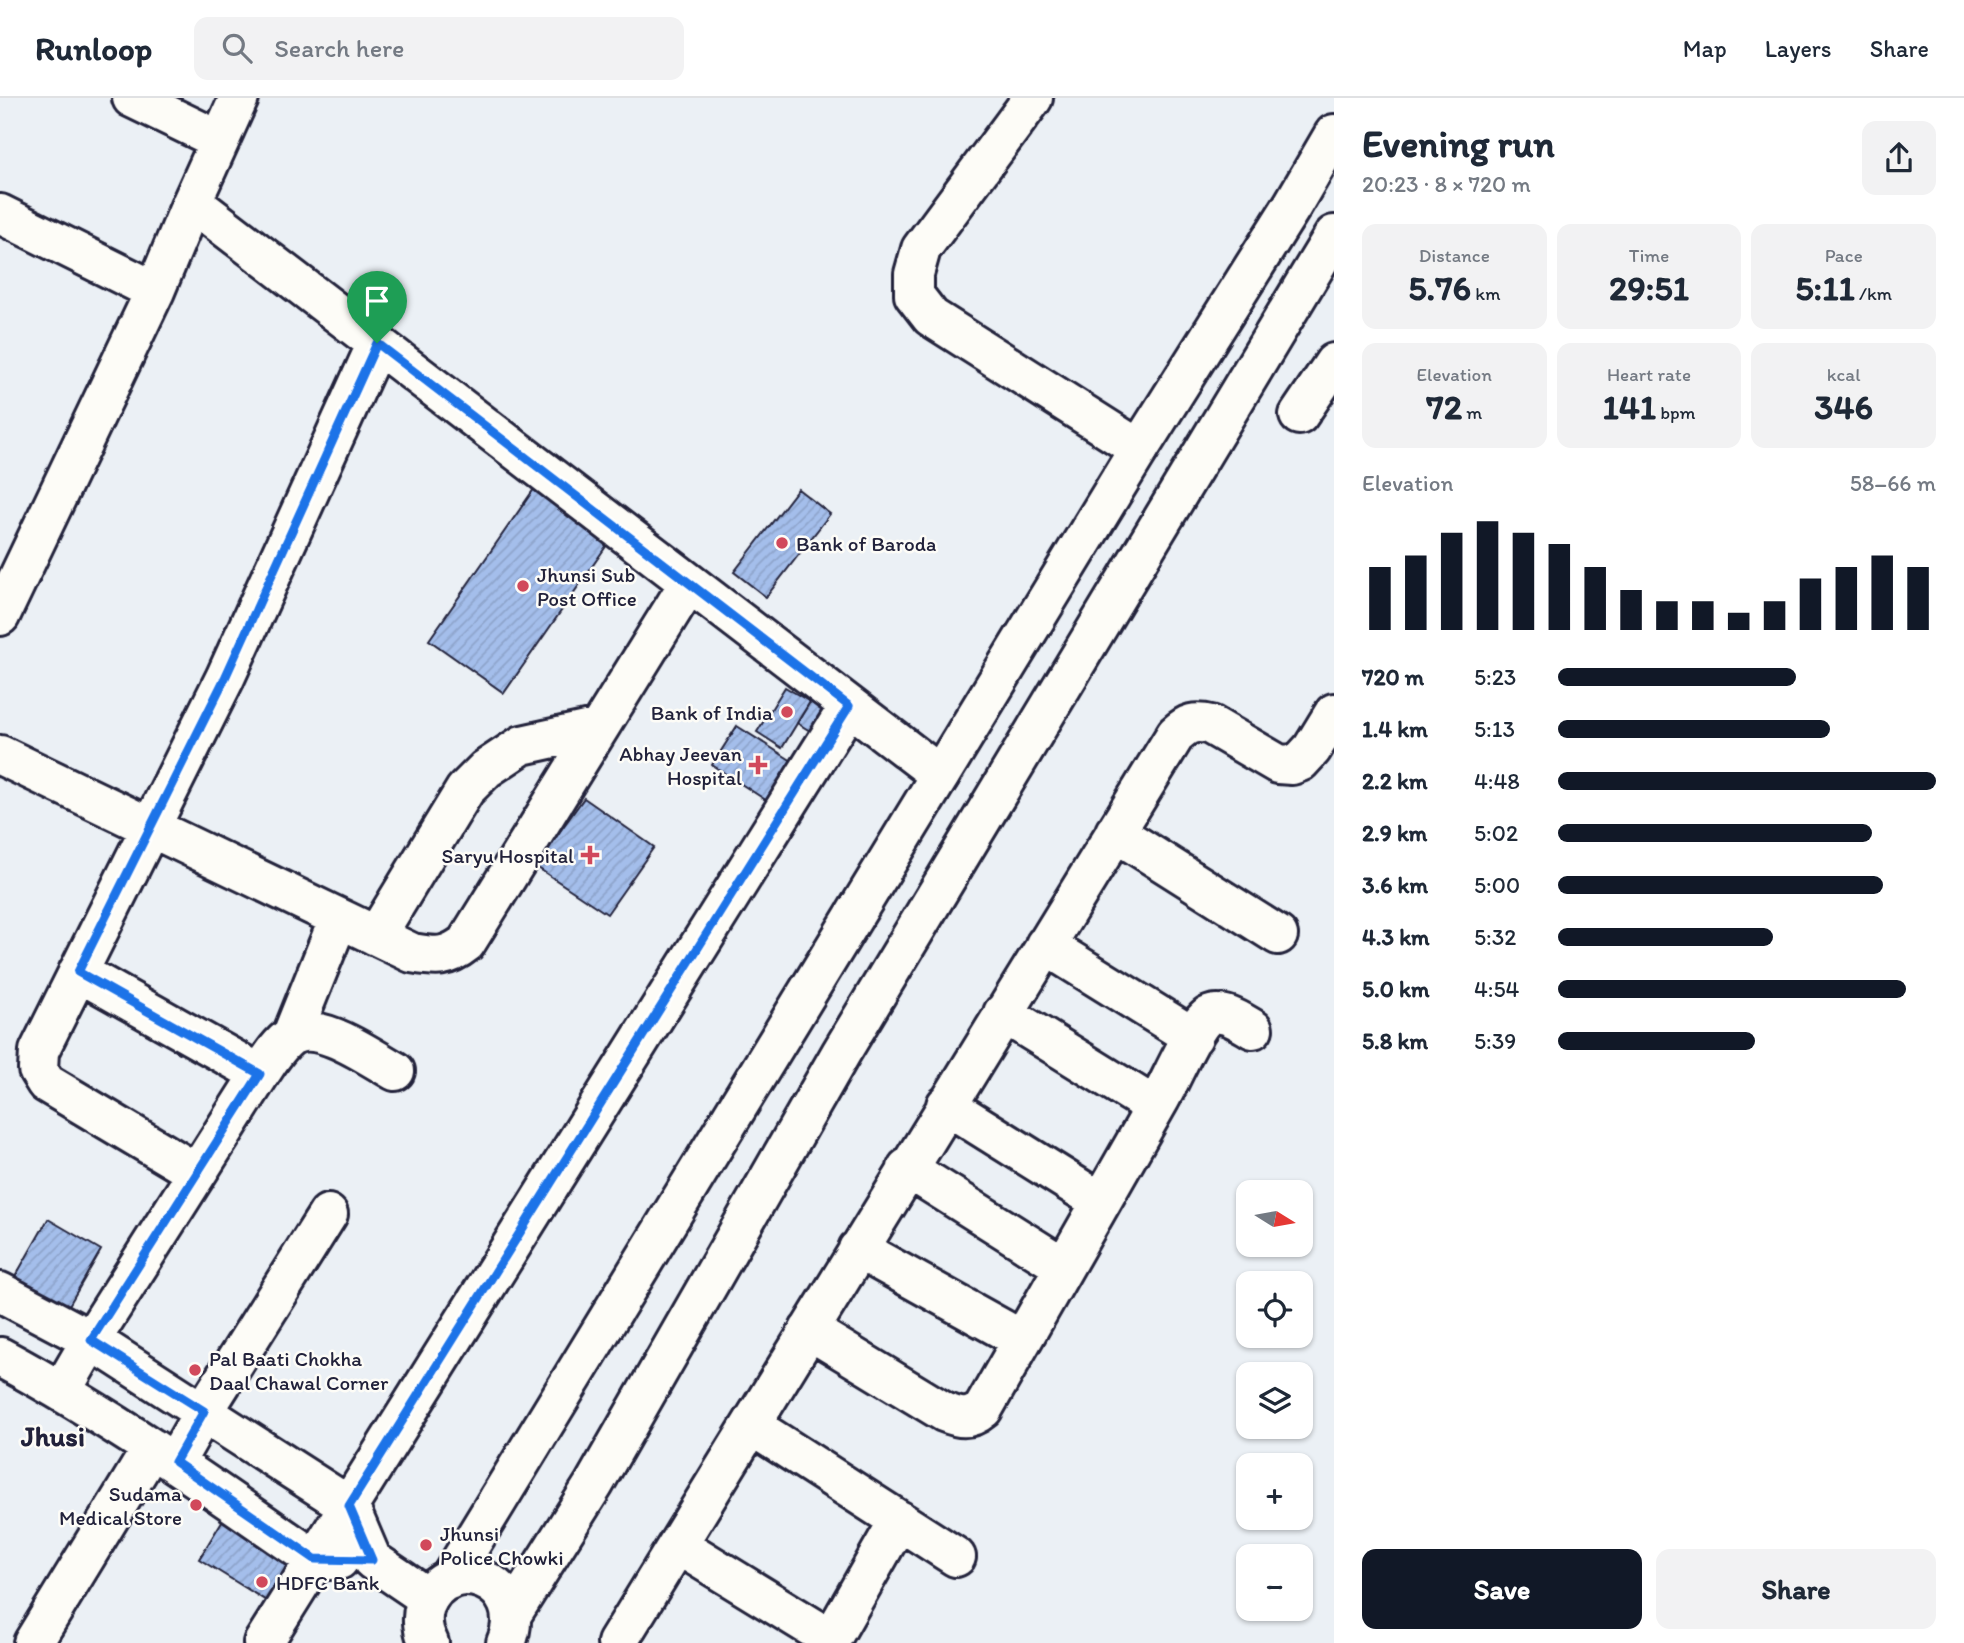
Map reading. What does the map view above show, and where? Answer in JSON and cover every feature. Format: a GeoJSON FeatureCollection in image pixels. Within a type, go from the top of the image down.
{"type":"FeatureCollection","features":[{"type":"Feature","properties":{"kind":"main road"},"geometry":{"type":"LineString","coordinates":[[132,98],[219,140]]}},
{"type":"Feature","properties":{"kind":"main road"},"geometry":{"type":"LineString","coordinates":[[0,616],[8,577],[155,291],[239,98]]}},
{"type":"Feature","properties":{"kind":"main road"},"geometry":{"type":"LineString","coordinates":[[1033,98],[921,249],[914,274],[914,295],[931,317],[1139,449]]}},
{"type":"Feature","properties":{"kind":"main road"},"geometry":{"type":"LineString","coordinates":[[428,1618],[1139,449],[1292,206],[1334,134]]}},
{"type":"Feature","properties":{"kind":"main road"},"geometry":{"type":"LineString","coordinates":[[192,202],[940,775]]}},
{"type":"Feature","properties":{"kind":"main road"},"geometry":{"type":"LineString","coordinates":[[0,214],[155,291]]}},
{"type":"Feature","properties":{"kind":"main road"},"geometry":{"type":"LineString","coordinates":[[509,1629],[841,1053],[1334,235]]}},
{"type":"Feature","properties":{"kind":"main road"},"geometry":{"type":"LineString","coordinates":[[197,1173],[46,1083],[38,1070],[39,1051],[225,678],[377,343]]}},
{"type":"Feature","properties":{"kind":"main road"},"geometry":{"type":"LineString","coordinates":[[1299,415],[1334,363]]}},
{"type":"Feature","properties":{"kind":"main road"},"geometry":{"type":"LineString","coordinates":[[0,755],[412,953],[435,957],[453,954],[466,943],[690,583]]}},
{"type":"Feature","properties":{"kind":"main road"},"geometry":{"type":"LineString","coordinates":[[263,1643],[849,706]]}},
{"type":"Feature","properties":{"kind":"main road"},"geometry":{"type":"LineString","coordinates":[[617,1643],[1176,734],[1187,724],[1201,723],[1278,764],[1292,765],[1300,762],[1312,749],[1334,713]]}},
{"type":"Feature","properties":{"kind":"main road"},"geometry":{"type":"LineString","coordinates":[[376,936],[465,790],[486,769],[522,744],[599,728]]}},
{"type":"Feature","properties":{"kind":"main road"},"geometry":{"type":"LineString","coordinates":[[1115,832],[1278,935]]}},
{"type":"Feature","properties":{"kind":"main road"},"geometry":{"type":"LineString","coordinates":[[62,1390],[260,1074],[279,1047],[292,1035],[339,918]]}},
{"type":"Feature","properties":{"kind":"main road"},"geometry":{"type":"LineString","coordinates":[[1045,945],[1193,1037]]}},
{"type":"Feature","properties":{"kind":"main road"},"geometry":{"type":"LineString","coordinates":[[78,972],[260,1074]]}},
{"type":"Feature","properties":{"kind":"main road"},"geometry":{"type":"LineString","coordinates":[[1003,1013],[1156,1107]]}},
{"type":"Feature","properties":{"kind":"main road"},"geometry":{"type":"LineString","coordinates":[[809,1330],[944,1412],[961,1419],[975,1416],[983,1409],[1156,1107],[1198,1026],[1208,1017],[1217,1015],[1229,1016],[1253,1029]]}},
{"type":"Feature","properties":{"kind":"main road"},"geometry":{"type":"LineString","coordinates":[[292,1035],[306,1031],[326,1033],[395,1072]]}},
{"type":"Feature","properties":{"kind":"main road"},"geometry":{"type":"LineString","coordinates":[[946,1105],[1101,1202]]}},
{"type":"Feature","properties":{"kind":"main road"},"geometry":{"type":"LineString","coordinates":[[907,1168],[1064,1267]]}},
{"type":"Feature","properties":{"kind":"main road"},"geometry":{"type":"LineString","coordinates":[[33,1643],[163,1455],[204,1411],[328,1214]]}},
{"type":"Feature","properties":{"kind":"main road"},"geometry":{"type":"LineString","coordinates":[[858,1249],[1022,1340]]}},
{"type":"Feature","properties":{"kind":"main road"},"geometry":{"type":"LineString","coordinates":[[0,1292],[91,1340],[349,1506],[372,1560],[428,1618]]}},
{"type":"Feature","properties":{"kind":"main road"},"geometry":{"type":"LineString","coordinates":[[0,1357],[62,1390],[315,1559],[372,1560]]}},
{"type":"Feature","properties":{"kind":"main road"},"geometry":{"type":"LineString","coordinates":[[752,1426],[956,1557]]}},
{"type":"Feature","properties":{"kind":"main road"},"geometry":{"type":"LineString","coordinates":[[678,1545],[830,1641],[899,1520]]}},
{"type":"Feature","properties":{"kind":"main road"},"geometry":{"type":"LineString","coordinates":[[428,1618],[463,1576],[477,1577],[489,1581],[508,1601],[509,1629]]}},
{"type":"Feature","properties":{"kind":"building","name":"Jhunsi Sub Post Office"},"geometry":{"type":"Polygon","coordinates":[[[541,479],[616,532],[504,693],[429,640],[541,479]]]}},
{"type":"Feature","properties":{"kind":"building","name":"Bank of Baroda"},"geometry":{"type":"Polygon","coordinates":[[[798,489],[830,514],[766,597],[734,572],[798,489]]]}},
{"type":"Feature","properties":{"kind":"building","name":"Bank of India"},"geometry":{"type":"Polygon","coordinates":[[[785,687],[810,702],[782,748],[757,732],[785,687]]]}},
{"type":"Feature","properties":{"kind":"building"},"geometry":{"type":"Polygon","coordinates":[[[810,702],[831,715],[820,737],[797,723],[810,702]]]}},
{"type":"Feature","properties":{"kind":"building"},"geometry":{"type":"Polygon","coordinates":[[[737,726],[803,768],[778,808],[712,765],[737,726]]]}},
{"type":"Feature","properties":{"kind":"building"},"geometry":{"type":"Polygon","coordinates":[[[584,798],[654,847],[607,914],[535,866],[584,798]]]}},
{"type":"Feature","properties":{"kind":"building"},"geometry":{"type":"Polygon","coordinates":[[[48,1219],[101,1250],[64,1314],[11,1284],[48,1219]]]}},
{"type":"Feature","properties":{"kind":"building","name":"HDFC Bank"},"geometry":{"type":"Polygon","coordinates":[[[227,1513],[301,1559],[273,1605],[199,1559],[227,1513]]]}},
{"type":"Feature","properties":{"kind":"place","name":"Bank of Baroda"},"geometry":{"type":"Point","coordinates":[782,543]}},
{"type":"Feature","properties":{"kind":"place","name":"Jhunsi Sub Post Office"},"geometry":{"type":"Point","coordinates":[523,586]}},
{"type":"Feature","properties":{"kind":"place","name":"Bank of India"},"geometry":{"type":"Point","coordinates":[787,712]}},
{"type":"Feature","properties":{"kind":"place","name":"Abhay Jeevan Hospital"},"geometry":{"type":"Point","coordinates":[758,765]}},
{"type":"Feature","properties":{"kind":"place","name":"Saryu Hospital"},"geometry":{"type":"Point","coordinates":[590,855]}},
{"type":"Feature","properties":{"kind":"place","name":"Pal Baati Chokha Daal Chawal Corner"},"geometry":{"type":"Point","coordinates":[195,1370]}},
{"type":"Feature","properties":{"kind":"place","name":"Sudama Medical Store"},"geometry":{"type":"Point","coordinates":[196,1505]}},
{"type":"Feature","properties":{"kind":"place","name":"Jhunsi Police Chowki"},"geometry":{"type":"Point","coordinates":[426,1545]}},
{"type":"Feature","properties":{"kind":"place","name":"HDFC Bank"},"geometry":{"type":"Point","coordinates":[262,1582]}},
{"type":"Feature","properties":{"kind":"district","name":"Jhusi"},"geometry":{"type":"Point","coordinates":[53,1436]}},
{"type":"Feature","properties":{"kind":"route"},"geometry":{"type":"LineString","coordinates":[[377,343],[849,706],[349,1506],[372,1560],[315,1559],[175,1462],[204,1411],[91,1340],[260,1074],[78,972],[225,678],[377,343]]}}]}
